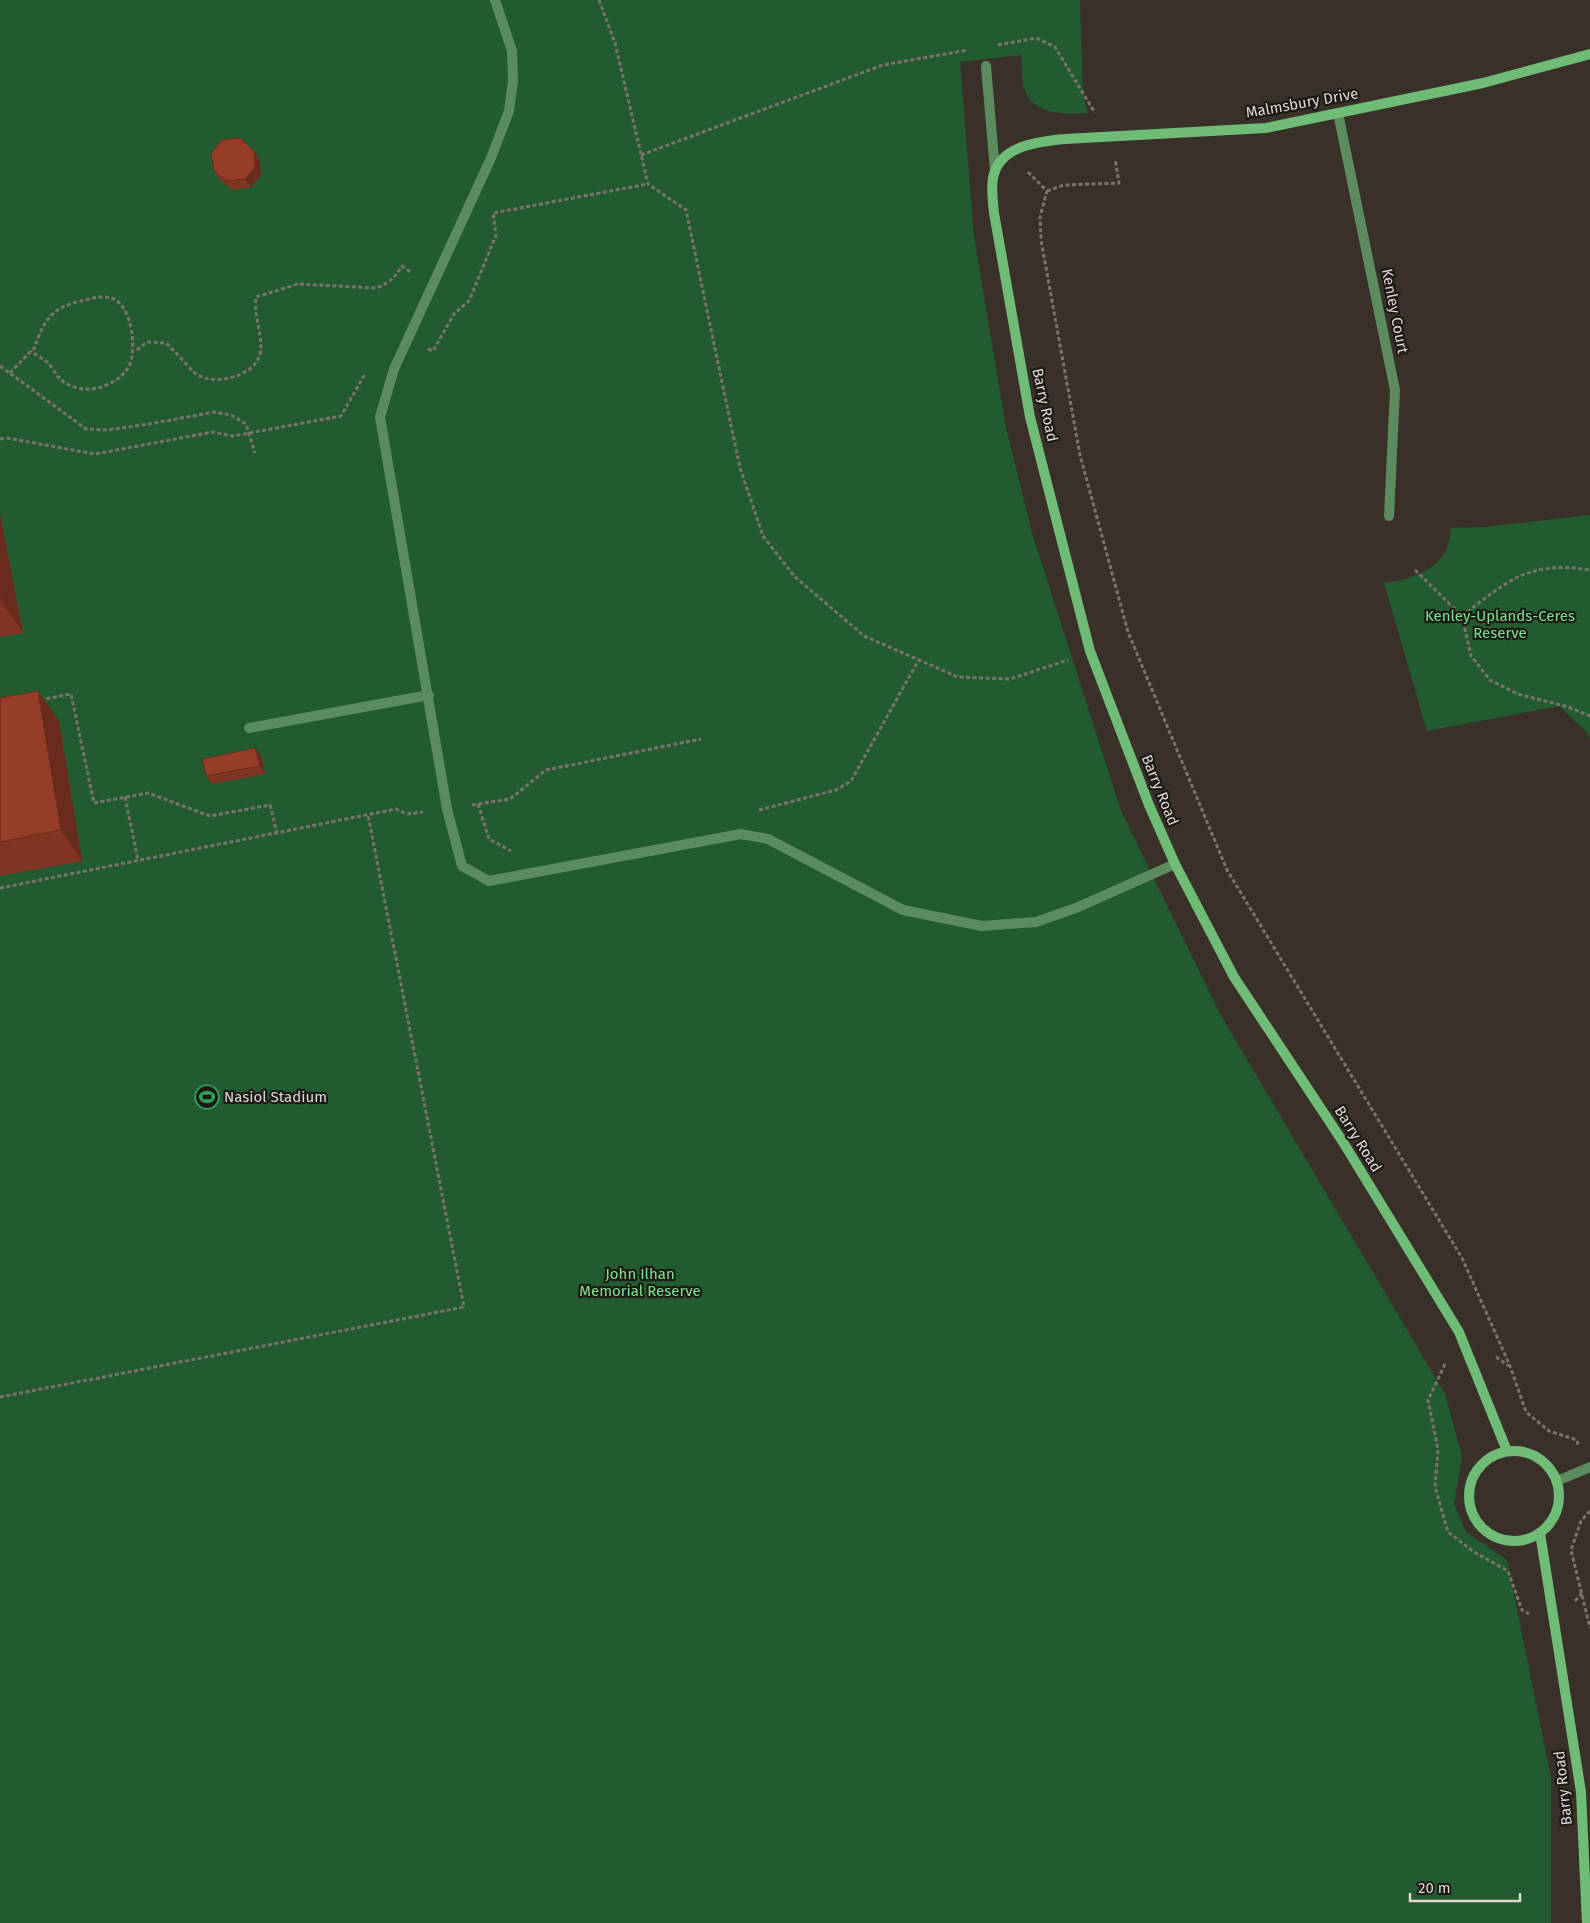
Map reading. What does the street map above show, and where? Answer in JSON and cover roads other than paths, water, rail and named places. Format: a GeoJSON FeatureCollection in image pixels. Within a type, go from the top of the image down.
{"type":"FeatureCollection","features":[{"type":"Feature","properties":{"kind":"street"},"geometry":{"type":"LineString","coordinates":[[495,0],[512,51],[513,81],[509,111],[491,158],[394,369],[380,417],[447,809],[462,866],[489,881],[741,834],[768,839],[903,910],[982,926],[1036,922],[1076,908],[1175,864]]}},
{"type":"Feature","properties":{"kind":"street","name":"Malmsbury Drive"},"geometry":{"type":"LineString","coordinates":[[995,171],[1010,153],[1020,147],[1035,143],[1111,136],[1266,128],[1483,83],[1590,54]]}},
{"type":"Feature","properties":{"kind":"street","name":"Barry Road"},"geometry":{"type":"LineString","coordinates":[[986,66],[995,171],[992,180],[994,213],[1030,417],[1090,651],[1149,806],[1175,864],[1234,977],[1343,1142],[1459,1332],[1507,1451]]}},
{"type":"Feature","properties":{"kind":"street","name":"Kenley Court"},"geometry":{"type":"LineString","coordinates":[[1338,113],[1395,390],[1389,516]]}},
{"type":"Feature","properties":{"kind":"street"},"geometry":{"type":"LineString","coordinates":[[249,728],[429,695]]}},
{"type":"Feature","properties":{"kind":"street"},"geometry":{"type":"LineString","coordinates":[[1507,1451],[1532,1454],[1547,1466],[1557,1481],[1559,1496],[1557,1510],[1550,1523],[1540,1533],[1526,1539],[1512,1541],[1498,1538],[1486,1530],[1476,1519],[1470,1506],[1469,1491],[1473,1477],[1482,1465],[1493,1456],[1507,1451]]}},
{"type":"Feature","properties":{"kind":"street"},"geometry":{"type":"LineString","coordinates":[[1557,1481],[1588,1468]]}},
{"type":"Feature","properties":{"kind":"street","name":"Barry Road"},"geometry":{"type":"LineString","coordinates":[[1540,1533],[1581,1792],[1587,1923]]}},
{"type":"Feature","properties":{"kind":"place","name":"Nasiol Stadium"},"geometry":{"type":"Point","coordinates":[207,1097]}},
{"type":"Feature","properties":{"kind":"park label","name":"Kenley-Uplands-Ceres Reserve"},"geometry":{"type":"Point","coordinates":[1500,624]}},
{"type":"Feature","properties":{"kind":"park label","name":"John Ilhan Memorial Reserve"},"geometry":{"type":"Point","coordinates":[640,1282]}}]}
